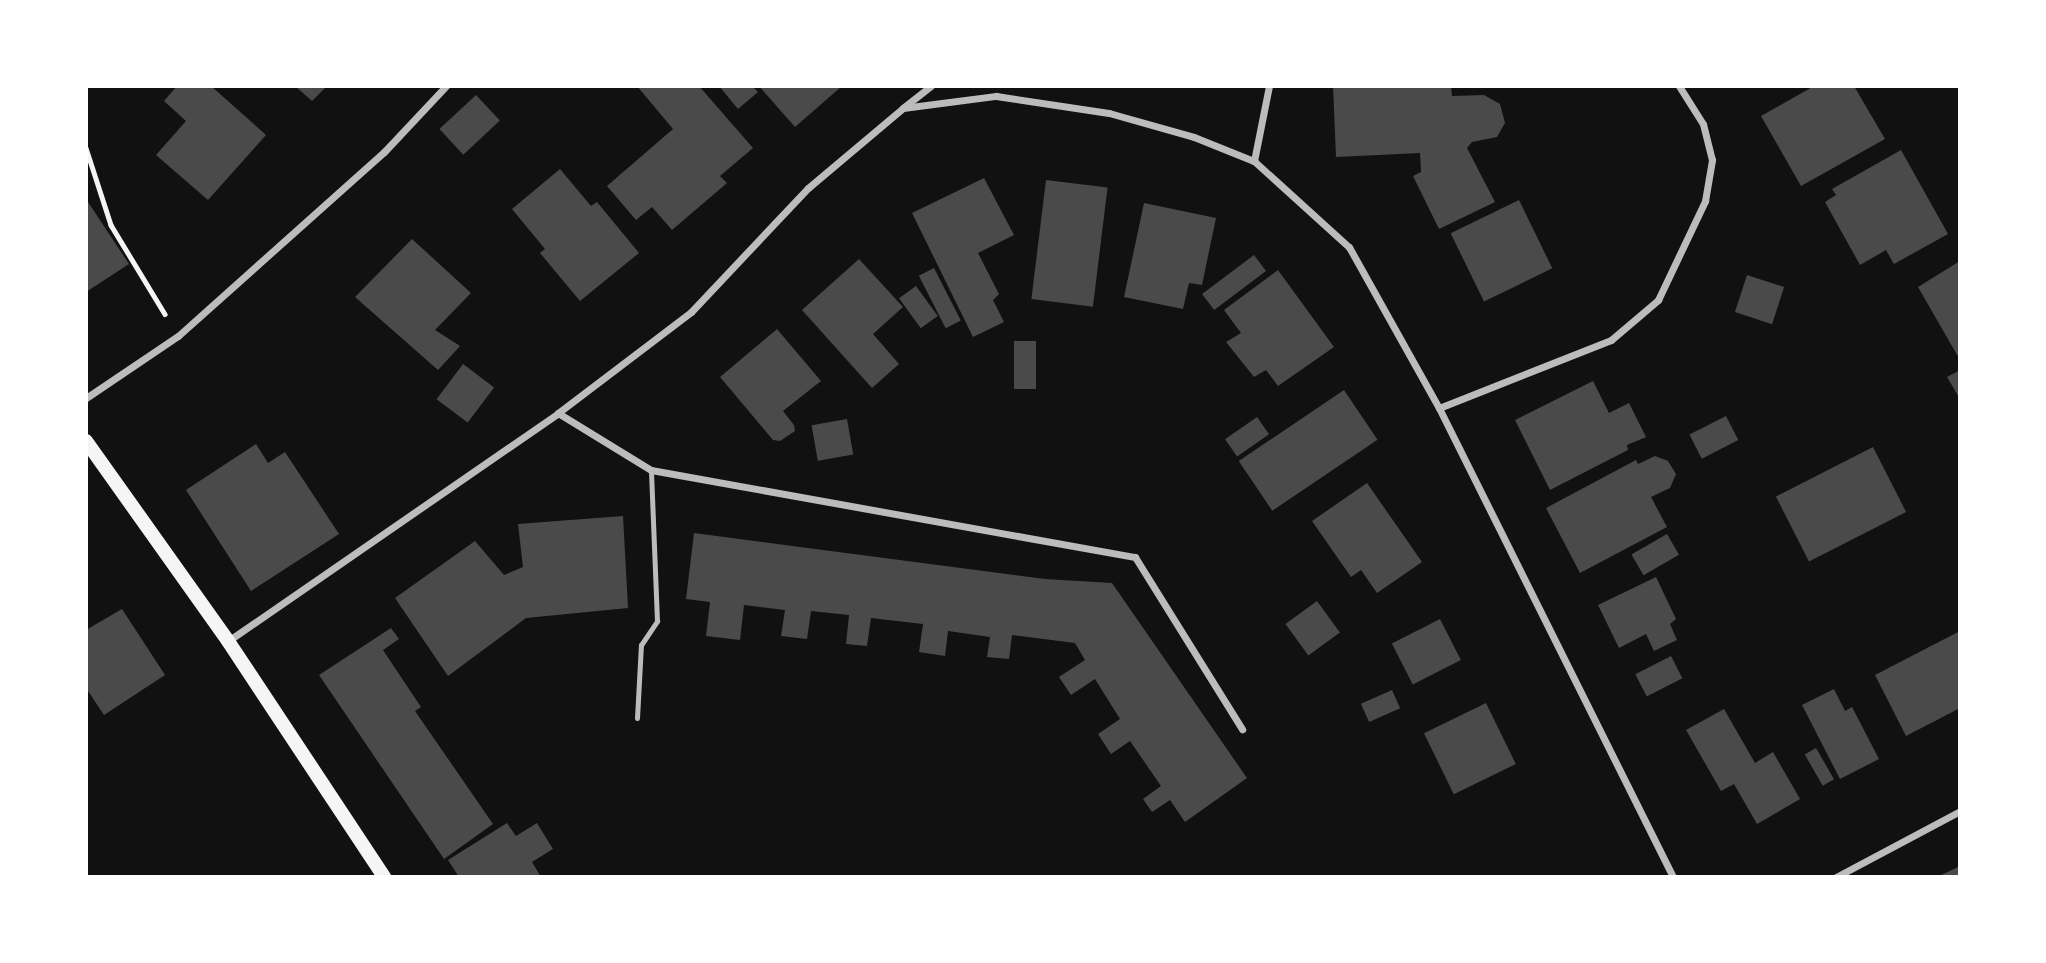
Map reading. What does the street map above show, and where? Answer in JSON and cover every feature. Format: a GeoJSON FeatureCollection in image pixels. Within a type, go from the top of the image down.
{"type":"FeatureCollection","features":[{"type":"Feature","properties":{"kind":"main road"},"geometry":{"type":"LineString","coordinates":[[86,441],[228,641],[384,877]]}},
{"type":"Feature","properties":{"kind":"street"},"geometry":{"type":"LineString","coordinates":[[86,398],[178,335],[384,152],[446,86]]}},
{"type":"Feature","properties":{"kind":"street"},"geometry":{"type":"LineString","coordinates":[[228,641],[558,414],[691,312],[808,188],[931,86]]}},
{"type":"Feature","properties":{"kind":"street"},"geometry":{"type":"LineString","coordinates":[[1254,161],[1269,86]]}},
{"type":"Feature","properties":{"kind":"street"},"geometry":{"type":"LineString","coordinates":[[1439,408],[1611,340],[1658,300],[1705,201],[1712,160],[1703,124],[1679,86]]}},
{"type":"Feature","properties":{"kind":"street"},"geometry":{"type":"LineString","coordinates":[[903,108],[996,96],[1109,113],[1194,137],[1254,161],[1349,247],[1439,408],[1673,877]]}},
{"type":"Feature","properties":{"kind":"street"},"geometry":{"type":"LineString","coordinates":[[558,414],[651,470],[1135,557],[1242,729]]}},
{"type":"Feature","properties":{"kind":"street"},"geometry":{"type":"LineString","coordinates":[[1836,877],[1960,811]]}},
{"type":"Feature","properties":{"kind":"lane"},"geometry":{"type":"LineString","coordinates":[[637,718],[641,645],[657,621],[651,470]]}},
{"type":"Feature","properties":{"kind":"path"},"geometry":{"type":"LineString","coordinates":[[86,148],[111,225],[178,335]]}},
{"type":"Feature","properties":{"kind":"building"},"geometry":{"type":"Polygon","coordinates":[[[177,86],[211,86],[266,135],[208,200],[156,155],[186,121],[164,101],[177,86]]]}},
{"type":"Feature","properties":{"kind":"building"},"geometry":{"type":"Polygon","coordinates":[[[295,86],[327,86],[312,101],[295,86]]]}},
{"type":"Feature","properties":{"kind":"building"},"geometry":{"type":"Polygon","coordinates":[[[637,86],[699,86],[753,148],[720,176],[727,183],[672,230],[652,207],[636,220],[607,186],[673,129],[637,86]]]}},
{"type":"Feature","properties":{"kind":"building"},"geometry":{"type":"Polygon","coordinates":[[[719,86],[752,86],[758,92],[738,109],[719,86]]]}},
{"type":"Feature","properties":{"kind":"building"},"geometry":{"type":"Polygon","coordinates":[[[759,86],[842,86],[795,127],[759,86]]]}},
{"type":"Feature","properties":{"kind":"building"},"geometry":{"type":"Polygon","coordinates":[[[1333,86],[1451,86],[1452,96],[1484,95],[1500,104],[1505,123],[1497,137],[1472,142],[1467,148],[1495,202],[1439,229],[1413,176],[1421,172],[1420,153],[1336,157],[1333,86]]]}},
{"type":"Feature","properties":{"kind":"building"},"geometry":{"type":"Polygon","coordinates":[[[1814,86],[1854,86],[1885,139],[1801,186],[1761,116],[1814,86]]]}},
{"type":"Feature","properties":{"kind":"building"},"geometry":{"type":"Polygon","coordinates":[[[476,95],[500,121],[463,155],[439,129],[476,95]]]}},
{"type":"Feature","properties":{"kind":"building"},"geometry":{"type":"Polygon","coordinates":[[[1901,150],[1948,234],[1894,264],[1886,250],[1860,265],[1825,202],[1836,195],[1832,189],[1901,150]]]}},
{"type":"Feature","properties":{"kind":"building"},"geometry":{"type":"Polygon","coordinates":[[[560,169],[591,206],[597,202],[639,253],[580,301],[540,253],[545,249],[512,209],[560,169]]]}},
{"type":"Feature","properties":{"kind":"building"},"geometry":{"type":"Polygon","coordinates":[[[984,178],[1014,235],[978,253],[999,294],[993,300],[1004,322],[973,337],[912,213],[984,178]]]}},
{"type":"Feature","properties":{"kind":"building"},"geometry":{"type":"Polygon","coordinates":[[[1046,180],[1108,188],[1093,307],[1031,299],[1046,180]]]}},
{"type":"Feature","properties":{"kind":"building"},"geometry":{"type":"Polygon","coordinates":[[[86,199],[129,264],[86,292],[86,199]]]}},
{"type":"Feature","properties":{"kind":"building"},"geometry":{"type":"Polygon","coordinates":[[[1519,200],[1552,268],[1484,302],[1451,233],[1519,200]]]}},
{"type":"Feature","properties":{"kind":"building"},"geometry":{"type":"Polygon","coordinates":[[[1144,203],[1216,218],[1202,285],[1189,283],[1183,309],[1124,297],[1144,203]]]}},
{"type":"Feature","properties":{"kind":"building"},"geometry":{"type":"Polygon","coordinates":[[[412,239],[471,293],[435,330],[460,346],[438,370],[355,297],[412,239]]]}},
{"type":"Feature","properties":{"kind":"building"},"geometry":{"type":"Polygon","coordinates":[[[1254,255],[1266,271],[1214,310],[1202,294],[1254,255]]]}},
{"type":"Feature","properties":{"kind":"building"},"geometry":{"type":"Polygon","coordinates":[[[859,259],[903,307],[873,334],[899,364],[872,388],[802,310],[859,259]]]}},
{"type":"Feature","properties":{"kind":"building"},"geometry":{"type":"Polygon","coordinates":[[[1960,261],[1960,360],[1918,287],[1960,261]]]}},
{"type":"Feature","properties":{"kind":"building"},"geometry":{"type":"Polygon","coordinates":[[[934,268],[961,321],[946,328],[919,276],[934,268]]]}},
{"type":"Feature","properties":{"kind":"building"},"geometry":{"type":"Polygon","coordinates":[[[1278,270],[1334,347],[1278,386],[1266,370],[1254,377],[1226,342],[1241,333],[1224,310],[1278,270]]]}},
{"type":"Feature","properties":{"kind":"building"},"geometry":{"type":"Polygon","coordinates":[[[1747,275],[1784,287],[1772,324],[1735,312],[1747,275]]]}},
{"type":"Feature","properties":{"kind":"building"},"geometry":{"type":"Polygon","coordinates":[[[916,286],[938,316],[921,328],[899,298],[916,286]]]}},
{"type":"Feature","properties":{"kind":"building"},"geometry":{"type":"Polygon","coordinates":[[[777,329],[821,381],[783,411],[794,425],[795,431],[780,441],[773,440],[720,377],[777,329]]]}},
{"type":"Feature","properties":{"kind":"building"},"geometry":{"type":"Polygon","coordinates":[[[1014,341],[1036,341],[1036,389],[1014,389],[1014,341]]]}},
{"type":"Feature","properties":{"kind":"building"},"geometry":{"type":"Polygon","coordinates":[[[463,364],[494,387],[468,423],[437,399],[463,364]]]}},
{"type":"Feature","properties":{"kind":"building"},"geometry":{"type":"Polygon","coordinates":[[[1960,370],[1960,399],[1947,377],[1960,370]]]}},
{"type":"Feature","properties":{"kind":"building"},"geometry":{"type":"Polygon","coordinates":[[[1593,381],[1609,413],[1629,403],[1646,437],[1627,445],[1628,450],[1550,490],[1515,420],[1593,381]]]}},
{"type":"Feature","properties":{"kind":"building"},"geometry":{"type":"Polygon","coordinates":[[[1344,390],[1378,440],[1272,511],[1239,461],[1344,390]]]}},
{"type":"Feature","properties":{"kind":"building"},"geometry":{"type":"Polygon","coordinates":[[[1726,416],[1738,440],[1702,459],[1689,435],[1726,416]]]}},
{"type":"Feature","properties":{"kind":"building"},"geometry":{"type":"Polygon","coordinates":[[[1257,417],[1269,434],[1237,457],[1225,439],[1257,417]]]}},
{"type":"Feature","properties":{"kind":"building"},"geometry":{"type":"Polygon","coordinates":[[[847,419],[853,454],[818,461],[812,425],[847,419]]]}},
{"type":"Feature","properties":{"kind":"building"},"geometry":{"type":"Polygon","coordinates":[[[256,444],[268,463],[285,452],[339,534],[251,591],[186,490],[256,444]]]}},
{"type":"Feature","properties":{"kind":"building"},"geometry":{"type":"Polygon","coordinates":[[[1873,447],[1906,512],[1809,562],[1776,496],[1873,447]]]}},
{"type":"Feature","properties":{"kind":"building"},"geometry":{"type":"Polygon","coordinates":[[[1655,456],[1668,461],[1676,474],[1670,488],[1651,497],[1667,527],[1580,573],[1546,508],[1636,460],[1638,464],[1655,456]]]}},
{"type":"Feature","properties":{"kind":"building"},"geometry":{"type":"Polygon","coordinates":[[[1367,483],[1422,562],[1377,593],[1361,570],[1351,577],[1312,521],[1367,483]]]}},
{"type":"Feature","properties":{"kind":"building"},"geometry":{"type":"Polygon","coordinates":[[[623,516],[628,608],[526,618],[448,676],[395,598],[475,541],[504,575],[523,567],[518,524],[623,516]]]}},
{"type":"Feature","properties":{"kind":"building"},"geometry":{"type":"Polygon","coordinates":[[[694,533],[1045,579],[1112,583],[1247,778],[1185,822],[1170,800],[1152,812],[1143,799],[1161,786],[1130,741],[1111,754],[1098,734],[1120,719],[1095,679],[1071,695],[1059,677],[1085,660],[1075,643],[1012,635],[1009,659],[987,657],[990,637],[948,631],[945,656],[919,652],[923,624],[871,618],[867,646],[846,644],[849,615],[811,611],[807,639],[781,636],[785,610],[744,605],[740,640],[706,636],[710,602],[686,599],[694,533]]]}},
{"type":"Feature","properties":{"kind":"building"},"geometry":{"type":"Polygon","coordinates":[[[1667,534],[1679,555],[1643,575],[1631,554],[1667,534]]]}},
{"type":"Feature","properties":{"kind":"building"},"geometry":{"type":"Polygon","coordinates":[[[1656,577],[1676,619],[1670,624],[1677,640],[1654,651],[1646,634],[1619,648],[1598,605],[1656,577]]]}},
{"type":"Feature","properties":{"kind":"building"},"geometry":{"type":"Polygon","coordinates":[[[1317,601],[1340,633],[1308,655],[1285,624],[1317,601]]]}},
{"type":"Feature","properties":{"kind":"building"},"geometry":{"type":"Polygon","coordinates":[[[122,609],[165,675],[104,715],[86,688],[86,630],[122,609]]]}},
{"type":"Feature","properties":{"kind":"building"},"geometry":{"type":"Polygon","coordinates":[[[1440,619],[1461,660],[1413,685],[1392,644],[1440,619]]]}},
{"type":"Feature","properties":{"kind":"building"},"geometry":{"type":"Polygon","coordinates":[[[391,628],[399,639],[383,650],[421,707],[415,711],[493,824],[444,859],[319,675],[391,628]]]}},
{"type":"Feature","properties":{"kind":"building"},"geometry":{"type":"Polygon","coordinates":[[[1960,631],[1960,708],[1906,736],[1875,675],[1960,631]]]}},
{"type":"Feature","properties":{"kind":"building"},"geometry":{"type":"Polygon","coordinates":[[[1671,656],[1682,678],[1647,696],[1635,674],[1671,656]]]}},
{"type":"Feature","properties":{"kind":"building"},"geometry":{"type":"Polygon","coordinates":[[[1834,689],[1845,711],[1852,707],[1879,759],[1840,779],[1802,705],[1834,689]]]}},
{"type":"Feature","properties":{"kind":"building"},"geometry":{"type":"Polygon","coordinates":[[[1392,690],[1400,708],[1369,722],[1361,704],[1392,690]]]}},
{"type":"Feature","properties":{"kind":"building"},"geometry":{"type":"Polygon","coordinates":[[[1486,703],[1516,764],[1454,794],[1424,733],[1486,703]]]}},
{"type":"Feature","properties":{"kind":"building"},"geometry":{"type":"Polygon","coordinates":[[[1724,709],[1755,763],[1773,752],[1800,799],[1757,824],[1734,784],[1721,791],[1686,730],[1724,709]]]}},
{"type":"Feature","properties":{"kind":"building"},"geometry":{"type":"Polygon","coordinates":[[[1816,748],[1834,779],[1823,786],[1805,754],[1816,748]]]}},
{"type":"Feature","properties":{"kind":"building"},"geometry":{"type":"Polygon","coordinates":[[[507,823],[516,836],[537,823],[553,849],[532,862],[541,877],[459,877],[448,860],[507,823]]]}},
{"type":"Feature","properties":{"kind":"building"},"geometry":{"type":"Polygon","coordinates":[[[1960,866],[1960,877],[1937,877],[1960,866]]]}}]}
